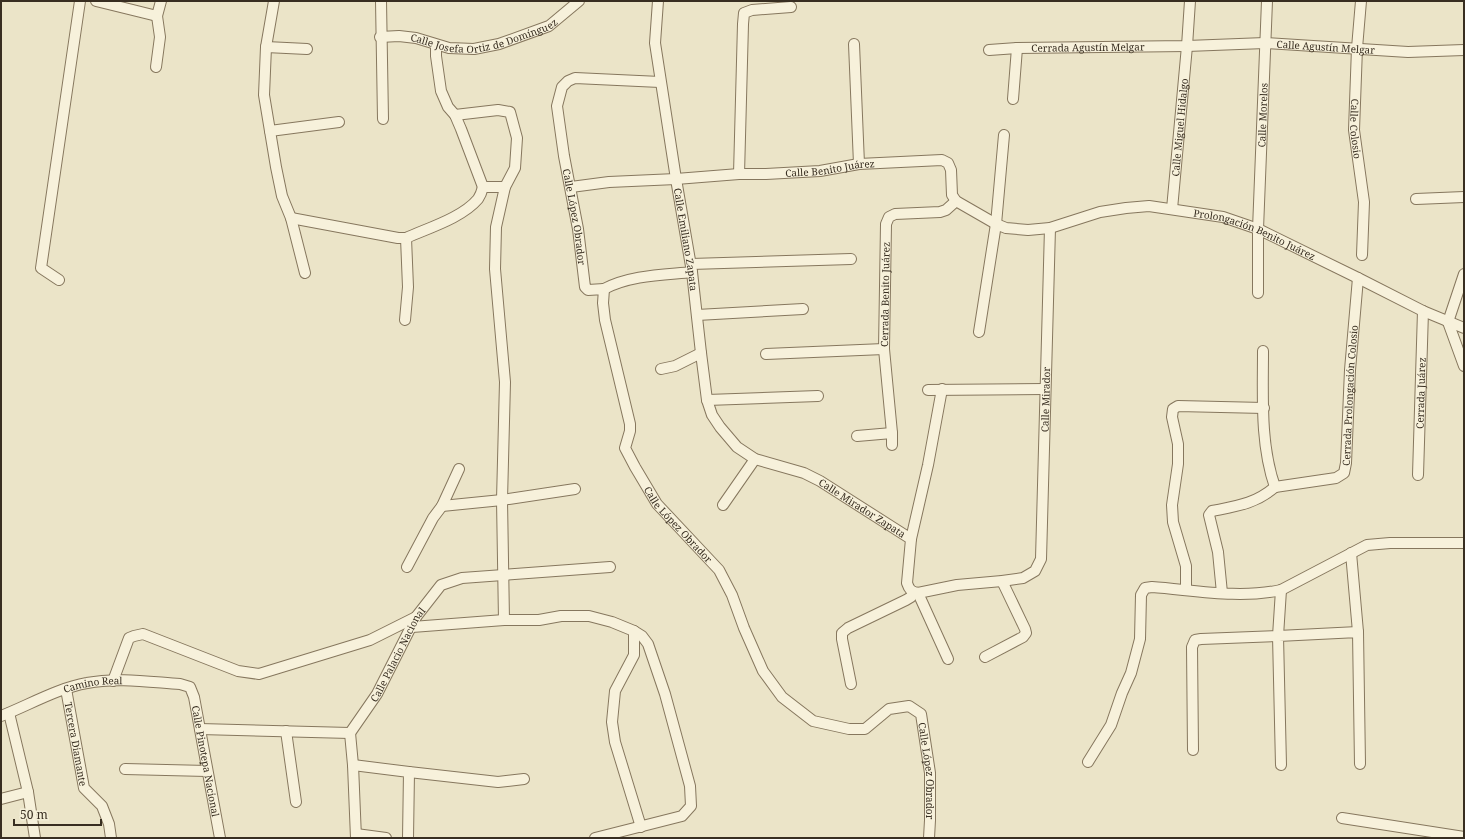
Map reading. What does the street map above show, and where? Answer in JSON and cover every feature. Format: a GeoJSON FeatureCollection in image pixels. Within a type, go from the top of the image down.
{"type":"FeatureCollection","features":[{"type":"Feature","properties":{"kind":"street"},"geometry":{"type":"LineString","coordinates":[[59,280],[41,268],[80,1]]}},
{"type":"Feature","properties":{"kind":"street"},"geometry":{"type":"LineString","coordinates":[[96,1],[157,16]]}},
{"type":"Feature","properties":{"kind":"street"},"geometry":{"type":"LineString","coordinates":[[156,67],[160,37],[157,16],[161,1]]}},
{"type":"Feature","properties":{"kind":"street"},"geometry":{"type":"LineString","coordinates":[[274,1],[266,47],[264,95],[282,196],[291,218],[304,273]]}},
{"type":"Feature","properties":{"kind":"street"},"geometry":{"type":"LineString","coordinates":[[380,1],[383,119]]}},
{"type":"Feature","properties":{"kind":"street","name":"Calle Josefa Ortiz de Domínguez"},"geometry":{"type":"LineString","coordinates":[[380,37],[399,36],[416,38],[436,45],[459,50],[474,49],[499,44],[549,26],[579,1]]}},
{"type":"Feature","properties":{"kind":"street","name":"Calle Emiliano Zapata"},"geometry":{"type":"LineString","coordinates":[[658,1],[655,43],[660,82],[692,268],[700,353],[707,400],[712,415],[720,427],[737,447],[755,459]]}},
{"type":"Feature","properties":{"kind":"street","name":"Calle Miguel Hidalgo"},"geometry":{"type":"LineString","coordinates":[[1172,209],[1190,1]]}},
{"type":"Feature","properties":{"kind":"street","name":"Calle Morelos"},"geometry":{"type":"LineString","coordinates":[[1258,229],[1267,1]]}},
{"type":"Feature","properties":{"kind":"street","name":"Calle Colosio"},"geometry":{"type":"LineString","coordinates":[[1361,1],[1357,48],[1354,130],[1364,202],[1362,255]]}},
{"type":"Feature","properties":{"kind":"street"},"geometry":{"type":"LineString","coordinates":[[739,174],[744,13],[752,10],[791,7]]}},
{"type":"Feature","properties":{"kind":"street","name":"Calle Agustín Melgar"},"geometry":{"type":"LineString","coordinates":[[1187,46],[1265,43],[1408,52],[1464,50]]}},
{"type":"Feature","properties":{"kind":"street"},"geometry":{"type":"LineString","coordinates":[[854,44],[859,164]]}},
{"type":"Feature","properties":{"kind":"street"},"geometry":{"type":"LineString","coordinates":[[291,218],[398,238],[406,238],[454,217],[465,210],[478,198],[483,187],[455,116],[448,107],[441,91],[436,45]]}},
{"type":"Feature","properties":{"kind":"street","name":"Cerrada Agustín Melgar"},"geometry":{"type":"LineString","coordinates":[[989,50],[1017,48],[1187,46]]}},
{"type":"Feature","properties":{"kind":"street"},"geometry":{"type":"LineString","coordinates":[[266,47],[307,49]]}},
{"type":"Feature","properties":{"kind":"street"},"geometry":{"type":"LineString","coordinates":[[1013,99],[1017,48]]}},
{"type":"Feature","properties":{"kind":"street","name":"Calle López Obrador"},"geometry":{"type":"LineString","coordinates":[[660,82],[575,78],[568,81],[562,87],[557,106],[564,156],[578,229],[585,287],[588,290],[604,289],[603,303],[605,320],[630,424],[630,431],[625,448],[635,468],[657,504],[719,570],[732,595],[744,628],[763,671],[782,697],[813,721],[850,729],[865,729],[889,709],[910,706],[921,714],[930,773],[930,820],[928,838]]}},
{"type":"Feature","properties":{"kind":"street"},"geometry":{"type":"LineString","coordinates":[[455,116],[498,110],[510,112],[517,138],[515,168],[505,186],[496,227],[495,269],[505,382],[502,500],[504,620]]}},
{"type":"Feature","properties":{"kind":"street"},"geometry":{"type":"LineString","coordinates":[[270,131],[338,122]]}},
{"type":"Feature","properties":{"kind":"street"},"geometry":{"type":"LineString","coordinates":[[979,332],[996,224],[1004,135]]}},
{"type":"Feature","properties":{"kind":"street","name":"Calle Benito Juárez"},"geometry":{"type":"LineString","coordinates":[[571,187],[609,182],[739,174],[820,171],[859,164],[942,160],[948,163],[951,170],[952,195],[956,201]]}},
{"type":"Feature","properties":{"kind":"street"},"geometry":{"type":"LineString","coordinates":[[483,187],[505,186]]}},
{"type":"Feature","properties":{"kind":"street"},"geometry":{"type":"LineString","coordinates":[[1416,199],[1464,197]]}},
{"type":"Feature","properties":{"kind":"street"},"geometry":{"type":"LineString","coordinates":[[956,201],[996,224],[1006,228],[1028,230],[1050,228]]}},
{"type":"Feature","properties":{"kind":"street","name":"Cerrada Benito Juárez"},"geometry":{"type":"LineString","coordinates":[[766,354],[884,349],[886,224],[889,217],[895,214],[940,212],[946,210],[956,201]]}},
{"type":"Feature","properties":{"kind":"street","name":"Prolongación Benito Juárez"},"geometry":{"type":"LineString","coordinates":[[1050,228],[1100,212],[1149,206],[1223,217],[1258,229],[1423,311],[1464,328]]}},
{"type":"Feature","properties":{"kind":"street","name":"Calle Mirador"},"geometry":{"type":"LineString","coordinates":[[1002,581],[1023,578],[1036,571],[1041,558],[1044,389],[1048,334],[1050,228]]}},
{"type":"Feature","properties":{"kind":"street"},"geometry":{"type":"LineString","coordinates":[[1258,229],[1258,293]]}},
{"type":"Feature","properties":{"kind":"street"},"geometry":{"type":"LineString","coordinates":[[405,320],[408,287],[406,238]]}},
{"type":"Feature","properties":{"kind":"street"},"geometry":{"type":"LineString","coordinates":[[604,289],[621,282],[692,268],[851,259]]}},
{"type":"Feature","properties":{"kind":"street"},"geometry":{"type":"LineString","coordinates":[[1464,274],[1448,322],[1464,366]]}},
{"type":"Feature","properties":{"kind":"street","name":"Cerrada Prolongación Colosio"},"geometry":{"type":"LineString","coordinates":[[1275,487],[1336,478],[1344,473],[1346,463],[1350,370],[1358,278]]}},
{"type":"Feature","properties":{"kind":"street"},"geometry":{"type":"LineString","coordinates":[[697,315],[803,309]]}},
{"type":"Feature","properties":{"kind":"street","name":"Cerrada Juárez"},"geometry":{"type":"LineString","coordinates":[[1418,475],[1423,311]]}},
{"type":"Feature","properties":{"kind":"street"},"geometry":{"type":"LineString","coordinates":[[884,349],[892,445]]}},
{"type":"Feature","properties":{"kind":"street"},"geometry":{"type":"LineString","coordinates":[[1222,593],[1218,552],[1210,516],[1212,511],[1230,508],[1259,499],[1275,487],[1270,471],[1265,438],[1263,351]]}},
{"type":"Feature","properties":{"kind":"street"},"geometry":{"type":"LineString","coordinates":[[661,369],[674,366],[700,353]]}},
{"type":"Feature","properties":{"kind":"street"},"geometry":{"type":"LineString","coordinates":[[911,539],[928,465],[942,389]]}},
{"type":"Feature","properties":{"kind":"street"},"geometry":{"type":"LineString","coordinates":[[928,390],[1044,389]]}},
{"type":"Feature","properties":{"kind":"street"},"geometry":{"type":"LineString","coordinates":[[707,400],[818,396]]}},
{"type":"Feature","properties":{"kind":"street"},"geometry":{"type":"LineString","coordinates":[[1186,590],[1186,566],[1175,529],[1172,505],[1178,464],[1178,444],[1172,417],[1173,409],[1178,406],[1264,408]]}},
{"type":"Feature","properties":{"kind":"street"},"geometry":{"type":"LineString","coordinates":[[857,436],[892,433]]}},
{"type":"Feature","properties":{"kind":"street"},"geometry":{"type":"LineString","coordinates":[[723,505],[755,459]]}},
{"type":"Feature","properties":{"kind":"street","name":"Calle Mirador Zapata"},"geometry":{"type":"LineString","coordinates":[[755,459],[804,473],[820,481],[911,539],[907,583],[909,588],[916,593],[948,659]]}},
{"type":"Feature","properties":{"kind":"street"},"geometry":{"type":"LineString","coordinates":[[407,568],[433,518],[442,506],[459,469]]}},
{"type":"Feature","properties":{"kind":"street"},"geometry":{"type":"LineString","coordinates":[[442,506],[502,500],[575,489]]}},
{"type":"Feature","properties":{"kind":"street"},"geometry":{"type":"LineString","coordinates":[[1088,762],[1111,725],[1130,673],[1140,638],[1141,595],[1145,588],[1152,587],[1222,593],[1267,593],[1281,590],[1367,545],[1390,543],[1464,543]]}},
{"type":"Feature","properties":{"kind":"street"},"geometry":{"type":"LineString","coordinates":[[1351,553],[1358,632],[1360,764]]}},
{"type":"Feature","properties":{"kind":"street"},"geometry":{"type":"LineString","coordinates":[[504,575],[610,567]]}},
{"type":"Feature","properties":{"kind":"street","name":"Calle Palacio Nacional"},"geometry":{"type":"LineString","coordinates":[[350,733],[378,694],[416,617],[442,585],[462,578],[504,575]]}},
{"type":"Feature","properties":{"kind":"street"},"geometry":{"type":"LineString","coordinates":[[852,684],[842,639],[842,633],[848,628],[906,600],[916,593],[957,585],[1002,581],[1026,633],[1023,637],[985,657]]}},
{"type":"Feature","properties":{"kind":"street"},"geometry":{"type":"LineString","coordinates":[[1281,590],[1278,636],[1281,765]]}},
{"type":"Feature","properties":{"kind":"street"},"geometry":{"type":"LineString","coordinates":[[412,627],[504,620],[524,621],[561,616],[589,616],[612,622],[642,636],[648,644],[658,672],[690,786],[691,806],[682,816],[594,838]]}},
{"type":"Feature","properties":{"kind":"street"},"geometry":{"type":"LineString","coordinates":[[113,681],[129,638],[143,634],[238,671],[259,674],[370,640],[416,617]]}},
{"type":"Feature","properties":{"kind":"street"},"geometry":{"type":"LineString","coordinates":[[634,631],[634,655],[615,690],[612,722],[615,742],[641,827]]}},
{"type":"Feature","properties":{"kind":"street"},"geometry":{"type":"LineString","coordinates":[[1193,750],[1192,647],[1195,640],[1358,632]]}},
{"type":"Feature","properties":{"kind":"street","name":"Camino Real"},"geometry":{"type":"LineString","coordinates":[[5,715],[66,689],[87,682],[113,681],[180,684],[190,687]]}},
{"type":"Feature","properties":{"kind":"street","name":"Calle Pinotepa Nacional"},"geometry":{"type":"LineString","coordinates":[[190,687],[194,697],[200,729],[218,837]]}},
{"type":"Feature","properties":{"kind":"street","name":"Tercera Diamante"},"geometry":{"type":"LineString","coordinates":[[66,689],[84,788],[102,806],[111,838]]}},
{"type":"Feature","properties":{"kind":"street"},"geometry":{"type":"LineString","coordinates":[[5,715],[28,792],[35,838]]}},
{"type":"Feature","properties":{"kind":"street"},"geometry":{"type":"LineString","coordinates":[[200,729],[350,733],[356,836],[386,838]]}},
{"type":"Feature","properties":{"kind":"street"},"geometry":{"type":"LineString","coordinates":[[286,731],[296,802]]}},
{"type":"Feature","properties":{"kind":"street"},"geometry":{"type":"LineString","coordinates":[[353,765],[498,782],[524,780]]}},
{"type":"Feature","properties":{"kind":"street"},"geometry":{"type":"LineString","coordinates":[[125,769],[207,771]]}},
{"type":"Feature","properties":{"kind":"street"},"geometry":{"type":"LineString","coordinates":[[408,838],[409,772]]}},
{"type":"Feature","properties":{"kind":"street"},"geometry":{"type":"LineString","coordinates":[[1,800],[28,792]]}},
{"type":"Feature","properties":{"kind":"street"},"geometry":{"type":"LineString","coordinates":[[1342,818],[1464,837]]}}]}
